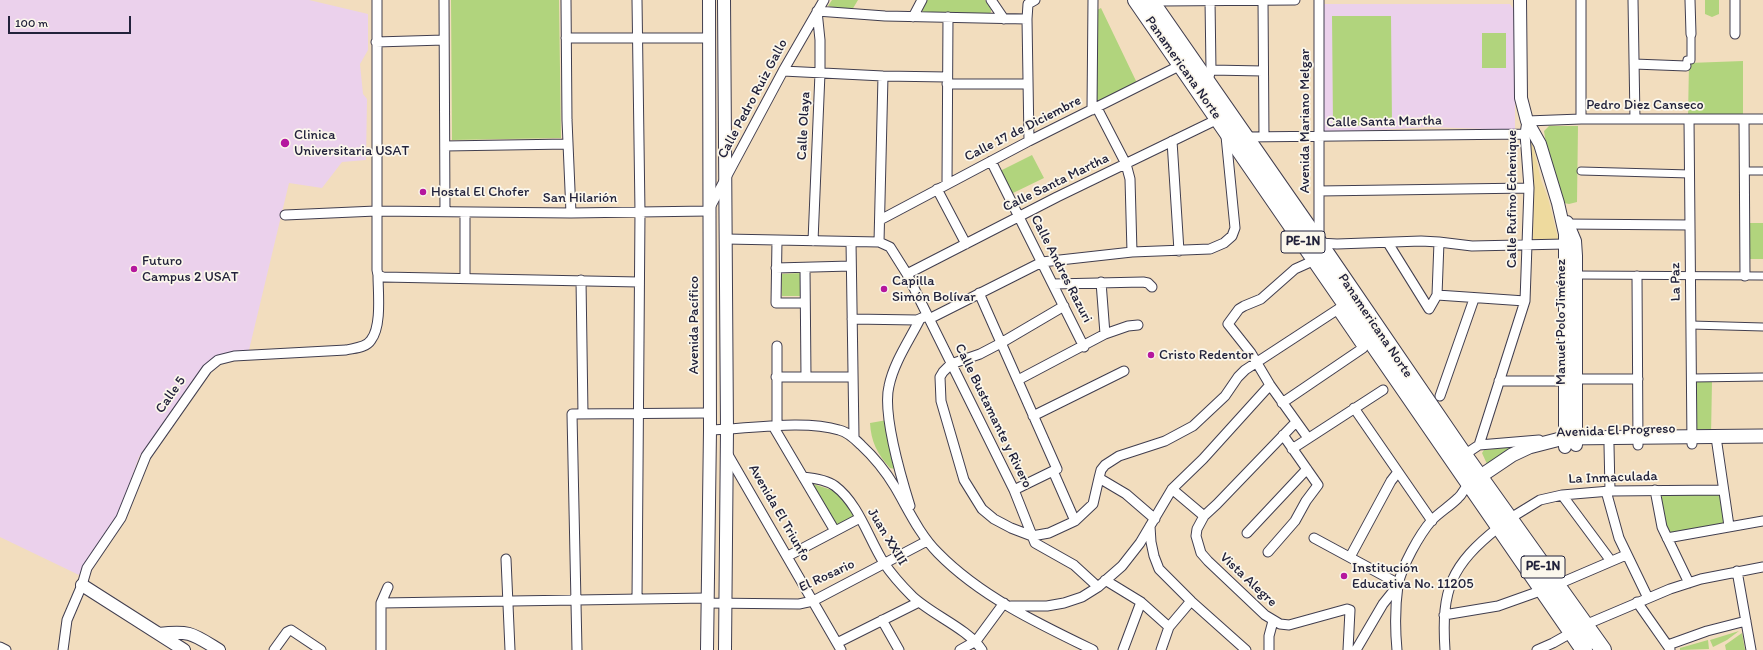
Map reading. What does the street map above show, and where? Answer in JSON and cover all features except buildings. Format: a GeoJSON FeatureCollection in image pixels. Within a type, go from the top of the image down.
{"type":"FeatureCollection","features":[{"type":"Feature","properties":{"kind":"highway","name":"Panamericana Norte"},"geometry":{"type":"LineString","coordinates":[[1136,0],[1315,260],[1341,307],[1473,487],[1504,523],[1578,628],[1603,650]]}},
{"type":"Feature","properties":{"kind":"highway","name":"Panamericana Norte"},"geometry":{"type":"LineString","coordinates":[[1156,2],[1209,77],[1245,137],[1464,455],[1473,487]]}},
{"type":"Feature","properties":{"kind":"highway","name":"Panamericana Norte"},"geometry":{"type":"LineString","coordinates":[[1578,628],[1584,650]]}},
{"type":"Feature","properties":{"kind":"main road","name":"Avenida El Progreso"},"geometry":{"type":"LineString","coordinates":[[1473,487],[1525,458],[1570,442],[1692,441],[1763,436]]}},
{"type":"Feature","properties":{"kind":"main road","name":"Avenida El Progreso"},"geometry":{"type":"LineString","coordinates":[[1716,440],[1763,443]]}},
{"type":"Feature","properties":{"kind":"main road","name":"Avenida El Progreso"},"geometry":{"type":"LineString","coordinates":[[1570,442],[1609,445],[1638,441]]}},
{"type":"Feature","properties":{"kind":"street","name":"Calle 5"},"geometry":{"type":"LineString","coordinates":[[63,650],[67,620],[82,585],[86,568],[121,518],[146,456],[207,369],[218,360],[234,356],[361,348],[371,341],[377,329],[377,0]]}},
{"type":"Feature","properties":{"kind":"street"},"geometry":{"type":"LineString","coordinates":[[444,0],[445,211]]}},
{"type":"Feature","properties":{"kind":"street"},"geometry":{"type":"LineString","coordinates":[[566,0],[568,144],[571,213]]}},
{"type":"Feature","properties":{"kind":"street"},"geometry":{"type":"LineString","coordinates":[[637,0],[640,212],[637,414],[638,599]]}},
{"type":"Feature","properties":{"kind":"street","name":"Avenida Pacífico"},"geometry":{"type":"LineString","coordinates":[[707,650],[710,430],[708,211],[709,0]]}},
{"type":"Feature","properties":{"kind":"street"},"geometry":{"type":"LineString","coordinates":[[724,0],[727,429],[725,650]]}},
{"type":"Feature","properties":{"kind":"street","name":"Calle Pedro Ruiz Gallo"},"geometry":{"type":"LineString","coordinates":[[708,211],[783,71],[824,0]]}},
{"type":"Feature","properties":{"kind":"street"},"geometry":{"type":"LineString","coordinates":[[913,16],[922,0]]}},
{"type":"Feature","properties":{"kind":"street"},"geometry":{"type":"LineString","coordinates":[[991,0],[1004,19]]}},
{"type":"Feature","properties":{"kind":"street"},"geometry":{"type":"LineString","coordinates":[[1093,0],[1094,109],[1126,164],[1130,179],[1132,252]]}},
{"type":"Feature","properties":{"kind":"street"},"geometry":{"type":"LineString","coordinates":[[1156,2],[1210,0],[1295,0]]}},
{"type":"Feature","properties":{"kind":"street"},"geometry":{"type":"LineString","coordinates":[[1210,0],[1209,77],[1263,71]]}},
{"type":"Feature","properties":{"kind":"street"},"geometry":{"type":"LineString","coordinates":[[1263,0],[1264,137]]}},
{"type":"Feature","properties":{"kind":"street","name":"Avenida Mariano Melgar"},"geometry":{"type":"LineString","coordinates":[[1319,0],[1319,243]]}},
{"type":"Feature","properties":{"kind":"street","name":"Calle Rufino Echenique"},"geometry":{"type":"LineString","coordinates":[[1479,445],[1525,301],[1529,188],[1525,134],[1527,121],[1521,98],[1520,0]]}},
{"type":"Feature","properties":{"kind":"street"},"geometry":{"type":"LineString","coordinates":[[1581,0],[1581,119]]}},
{"type":"Feature","properties":{"kind":"street"},"geometry":{"type":"LineString","coordinates":[[1633,0],[1635,119]]}},
{"type":"Feature","properties":{"kind":"street"},"geometry":{"type":"LineString","coordinates":[[1634,64],[1686,66],[1687,60],[1691,60],[1690,0]]}},
{"type":"Feature","properties":{"kind":"street"},"geometry":{"type":"LineString","coordinates":[[1735,0],[1735,34]]}},
{"type":"Feature","properties":{"kind":"street"},"geometry":{"type":"LineString","coordinates":[[1029,141],[1027,19],[1031,2]]}},
{"type":"Feature","properties":{"kind":"street"},"geometry":{"type":"LineString","coordinates":[[817,12],[1027,19]]}},
{"type":"Feature","properties":{"kind":"street","name":"Calle Olaya"},"geometry":{"type":"LineString","coordinates":[[813,241],[820,73],[820,40],[817,12]]}},
{"type":"Feature","properties":{"kind":"street"},"geometry":{"type":"LineString","coordinates":[[947,183],[948,17]]}},
{"type":"Feature","properties":{"kind":"street"},"geometry":{"type":"LineString","coordinates":[[566,38],[709,38]]}},
{"type":"Feature","properties":{"kind":"street"},"geometry":{"type":"LineString","coordinates":[[376,42],[444,40]]}},
{"type":"Feature","properties":{"kind":"street","name":"Calle 17 de Diciembre"},"geometry":{"type":"LineString","coordinates":[[880,220],[937,190],[947,183],[1029,141],[1181,66]]}},
{"type":"Feature","properties":{"kind":"street"},"geometry":{"type":"LineString","coordinates":[[783,71],[1028,84]]}},
{"type":"Feature","properties":{"kind":"street"},"geometry":{"type":"LineString","coordinates":[[726,239],[879,242],[883,76]]}},
{"type":"Feature","properties":{"kind":"street","name":"Pedro Diez Canseco"},"geometry":{"type":"LineString","coordinates":[[1527,121],[1581,119],[1763,119]]}},
{"type":"Feature","properties":{"kind":"street","name":"La Paz"},"geometry":{"type":"LineString","coordinates":[[1689,119],[1692,441]]}},
{"type":"Feature","properties":{"kind":"street"},"geometry":{"type":"LineString","coordinates":[[1744,119],[1745,276]]}},
{"type":"Feature","properties":{"kind":"street","name":"Manuel Polo Jiménez"},"geometry":{"type":"LineString","coordinates":[[1527,121],[1540,144],[1558,203],[1566,224],[1575,241],[1576,380],[1570,442]]}},
{"type":"Feature","properties":{"kind":"street"},"geometry":{"type":"LineString","coordinates":[[852,319],[925,318],[1042,262],[1132,252],[1210,249],[1224,243],[1232,236],[1235,228],[1222,124]]}},
{"type":"Feature","properties":{"kind":"street","name":"Calle Santa Martha"},"geometry":{"type":"LineString","coordinates":[[907,274],[1019,216],[1172,141],[1222,124]]}},
{"type":"Feature","properties":{"kind":"street","name":"Calle Santa Martha"},"geometry":{"type":"LineString","coordinates":[[1245,137],[1525,134]]}},
{"type":"Feature","properties":{"kind":"street"},"geometry":{"type":"LineString","coordinates":[[1172,141],[1179,251]]}},
{"type":"Feature","properties":{"kind":"street"},"geometry":{"type":"LineString","coordinates":[[445,146],[568,144]]}},
{"type":"Feature","properties":{"kind":"street","name":"Calle Andres Razuri"},"geometry":{"type":"LineString","coordinates":[[991,161],[1084,347]]}},
{"type":"Feature","properties":{"kind":"street"},"geometry":{"type":"LineString","coordinates":[[1581,171],[1690,174]]}},
{"type":"Feature","properties":{"kind":"street"},"geometry":{"type":"LineString","coordinates":[[1745,171],[1763,171]]}},
{"type":"Feature","properties":{"kind":"street"},"geometry":{"type":"LineString","coordinates":[[1319,191],[1529,188]]}},
{"type":"Feature","properties":{"kind":"street"},"geometry":{"type":"LineString","coordinates":[[937,190],[966,244]]}},
{"type":"Feature","properties":{"kind":"street","name":"San Hilarión"},"geometry":{"type":"LineString","coordinates":[[285,215],[376,210],[571,213],[708,211]]}},
{"type":"Feature","properties":{"kind":"street"},"geometry":{"type":"LineString","coordinates":[[464,212],[465,277]]}},
{"type":"Feature","properties":{"kind":"street"},"geometry":{"type":"LineString","coordinates":[[1566,224],[1690,224]]}},
{"type":"Feature","properties":{"kind":"street","name":"Manuel Polo Jiménez"},"geometry":{"type":"LineString","coordinates":[[1566,224],[1564,380],[1570,442]]}},
{"type":"Feature","properties":{"kind":"street"},"geometry":{"type":"LineString","coordinates":[[776,240],[776,303],[805,302]]}},
{"type":"Feature","properties":{"kind":"street"},"geometry":{"type":"LineString","coordinates":[[851,242],[854,437]]}},
{"type":"Feature","properties":{"kind":"street","name":"Calle Bustamante y Rivero"},"geometry":{"type":"LineString","coordinates":[[879,242],[890,247],[907,274],[925,318],[951,364],[1014,490],[1035,543],[1074,565],[1098,587]]}},
{"type":"Feature","properties":{"kind":"street"},"geometry":{"type":"LineString","coordinates":[[1388,243],[1429,309],[1437,295],[1439,242]]}},
{"type":"Feature","properties":{"kind":"street"},"geometry":{"type":"LineString","coordinates":[[1319,243],[1439,242],[1472,246],[1528,246],[1565,244]]}},
{"type":"Feature","properties":{"kind":"street"},"geometry":{"type":"LineString","coordinates":[[1308,438],[1282,403],[1257,362],[1228,324],[1244,306],[1261,299],[1295,269],[1315,260]]}},
{"type":"Feature","properties":{"kind":"street"},"geometry":{"type":"LineString","coordinates":[[776,268],[852,266]]}},
{"type":"Feature","properties":{"kind":"street"},"geometry":{"type":"LineString","coordinates":[[805,268],[806,377]]}},
{"type":"Feature","properties":{"kind":"street"},"geometry":{"type":"LineString","coordinates":[[378,275],[383,277],[465,277],[639,282]]}},
{"type":"Feature","properties":{"kind":"street"},"geometry":{"type":"LineString","coordinates":[[1576,275],[1763,276]]}},
{"type":"Feature","properties":{"kind":"street"},"geometry":{"type":"LineString","coordinates":[[1637,276],[1638,441]]}},
{"type":"Feature","properties":{"kind":"street"},"geometry":{"type":"LineString","coordinates":[[582,280],[583,414]]}},
{"type":"Feature","properties":{"kind":"street"},"geometry":{"type":"LineString","coordinates":[[1101,282],[1105,334]]}},
{"type":"Feature","properties":{"kind":"street"},"geometry":{"type":"LineString","coordinates":[[1053,284],[1143,282],[1152,287]]}},
{"type":"Feature","properties":{"kind":"street"},"geometry":{"type":"LineString","coordinates":[[979,293],[1034,416],[1075,521]]}},
{"type":"Feature","properties":{"kind":"street"},"geometry":{"type":"LineString","coordinates":[[1437,295],[1525,301]]}},
{"type":"Feature","properties":{"kind":"street"},"geometry":{"type":"LineString","coordinates":[[1440,396],[1474,298]]}},
{"type":"Feature","properties":{"kind":"street"},"geometry":{"type":"LineString","coordinates":[[1064,306],[980,354],[951,364],[940,377],[940,388],[949,432],[964,480],[982,510],[994,519],[1011,528],[1032,536],[1049,533],[1075,521],[1094,504],[1101,470],[1112,460],[1165,441],[1192,426],[1225,396],[1242,374],[1257,362],[1341,307],[1363,348],[1282,403]]}},
{"type":"Feature","properties":{"kind":"street"},"geometry":{"type":"LineString","coordinates":[[916,524],[904,486],[888,409],[887,396],[889,385],[896,366],[925,318]]}},
{"type":"Feature","properties":{"kind":"street"},"geometry":{"type":"LineString","coordinates":[[1018,380],[1084,347],[1105,334],[1128,326],[1138,325]]}},
{"type":"Feature","properties":{"kind":"street"},"geometry":{"type":"LineString","coordinates":[[1691,325],[1763,327]]}},
{"type":"Feature","properties":{"kind":"street"},"geometry":{"type":"LineString","coordinates":[[777,346],[775,426],[835,531]]}},
{"type":"Feature","properties":{"kind":"street"},"geometry":{"type":"LineString","coordinates":[[1034,416],[1124,371]]}},
{"type":"Feature","properties":{"kind":"street"},"geometry":{"type":"LineString","coordinates":[[777,377],[853,377]]}},
{"type":"Feature","properties":{"kind":"street"},"geometry":{"type":"LineString","coordinates":[[1692,378],[1763,377]]}},
{"type":"Feature","properties":{"kind":"street"},"geometry":{"type":"LineString","coordinates":[[1576,380],[1638,379]]}},
{"type":"Feature","properties":{"kind":"street"},"geometry":{"type":"LineString","coordinates":[[1499,381],[1564,380]]}},
{"type":"Feature","properties":{"kind":"street"},"geometry":{"type":"LineString","coordinates":[[1007,604],[1047,606],[1064,603],[1082,597],[1098,587],[1122,566],[1140,543],[1172,489],[1203,459],[1270,385]]}},
{"type":"Feature","properties":{"kind":"street"},"geometry":{"type":"LineString","coordinates":[[1292,449],[1383,390]]}},
{"type":"Feature","properties":{"kind":"street"},"geometry":{"type":"LineString","coordinates":[[1354,408],[1432,521]]}},
{"type":"Feature","properties":{"kind":"street"},"geometry":{"type":"LineString","coordinates":[[577,650],[572,414],[709,413]]}},
{"type":"Feature","properties":{"kind":"street"},"geometry":{"type":"LineString","coordinates":[[1172,489],[1204,516],[1296,422]]}},
{"type":"Feature","properties":{"kind":"street"},"geometry":{"type":"LineString","coordinates":[[710,430],[775,426],[824,426],[840,430],[854,437],[881,466],[927,541],[950,564],[973,582],[1007,604],[1069,639],[1093,650]]}},
{"type":"Feature","properties":{"kind":"street"},"geometry":{"type":"LineString","coordinates":[[1268,552],[1296,521],[1306,501],[1318,485],[1283,435]]}},
{"type":"Feature","properties":{"kind":"street"},"geometry":{"type":"LineString","coordinates":[[1716,440],[1728,526]]}},
{"type":"Feature","properties":{"kind":"street","name":"Avenida El Progreso"},"geometry":{"type":"LineString","coordinates":[[1479,445],[1570,442]]}},
{"type":"Feature","properties":{"kind":"street"},"geometry":{"type":"LineString","coordinates":[[1464,455],[1479,445]]}},
{"type":"Feature","properties":{"kind":"street"},"geometry":{"type":"LineString","coordinates":[[1609,445],[1608,491],[1617,532],[1626,555],[1648,598]]}},
{"type":"Feature","properties":{"kind":"street","name":"Avenida El Triunfo"},"geometry":{"type":"LineString","coordinates":[[727,453],[788,556],[839,647]]}},
{"type":"Feature","properties":{"kind":"street"},"geometry":{"type":"LineString","coordinates":[[1247,533],[1307,469]]}},
{"type":"Feature","properties":{"kind":"street"},"geometry":{"type":"LineString","coordinates":[[1014,490],[1055,470]]}},
{"type":"Feature","properties":{"kind":"street"},"geometry":{"type":"LineString","coordinates":[[1350,557],[1391,481],[1398,472]]}},
{"type":"Feature","properties":{"kind":"street","name":"Juan XXIII"},"geometry":{"type":"LineString","coordinates":[[803,476],[834,485],[842,493],[860,518],[884,563],[901,585],[919,602],[976,641],[982,650]]}},
{"type":"Feature","properties":{"kind":"street"},"geometry":{"type":"LineString","coordinates":[[1099,478],[1126,494],[1153,522],[1151,542],[1159,569],[1191,601],[1246,650]]}},
{"type":"Feature","properties":{"kind":"street","name":"Avenida El Progreso"},"geometry":{"type":"LineString","coordinates":[[1397,650],[1396,607],[1399,584],[1417,542],[1432,521],[1473,487]]}},
{"type":"Feature","properties":{"kind":"street"},"geometry":{"type":"LineString","coordinates":[[1655,490],[1659,516],[1667,538],[1689,583]]}},
{"type":"Feature","properties":{"kind":"street","name":"La Inmaculada"},"geometry":{"type":"LineString","coordinates":[[1445,650],[1444,615],[1446,595],[1458,568],[1481,542],[1504,523],[1540,500],[1562,495],[1608,491],[1723,490]]}},
{"type":"Feature","properties":{"kind":"street"},"geometry":{"type":"LineString","coordinates":[[1562,495],[1611,561]]}},
{"type":"Feature","properties":{"kind":"street","name":"Vista Alegre"},"geometry":{"type":"LineString","coordinates":[[1204,516],[1197,529],[1196,536],[1201,553],[1273,621],[1288,625],[1347,609],[1350,610],[1348,650]]}},
{"type":"Feature","properties":{"kind":"street"},"geometry":{"type":"LineString","coordinates":[[788,556],[860,518]]}},
{"type":"Feature","properties":{"kind":"street"},"geometry":{"type":"LineString","coordinates":[[1667,538],[1763,521]]}},
{"type":"Feature","properties":{"kind":"street"},"geometry":{"type":"LineString","coordinates":[[1314,538],[1399,584],[1383,604],[1356,650]]}},
{"type":"Feature","properties":{"kind":"street","name":"El Rosario"},"geometry":{"type":"LineString","coordinates":[[382,603],[638,599],[707,601],[726,604],[799,604],[813,601],[927,541]]}},
{"type":"Feature","properties":{"kind":"street"},"geometry":{"type":"LineString","coordinates":[[1444,615],[1498,606],[1549,588],[1626,555]]}},
{"type":"Feature","properties":{"kind":"street"},"geometry":{"type":"LineString","coordinates":[[506,559],[510,650]]}},
{"type":"Feature","properties":{"kind":"street"},"geometry":{"type":"LineString","coordinates":[[1537,650],[1550,647],[1578,628],[1637,602],[1689,583],[1763,566]]}},
{"type":"Feature","properties":{"kind":"street"},"geometry":{"type":"LineString","coordinates":[[1737,571],[1751,650]]}},
{"type":"Feature","properties":{"kind":"street"},"geometry":{"type":"LineString","coordinates":[[1105,580],[1141,602],[1169,627]]}},
{"type":"Feature","properties":{"kind":"street"},"geometry":{"type":"LineString","coordinates":[[82,585],[184,650]]}},
{"type":"Feature","properties":{"kind":"street"},"geometry":{"type":"LineString","coordinates":[[381,650],[382,603],[388,586]]}},
{"type":"Feature","properties":{"kind":"street"},"geometry":{"type":"LineString","coordinates":[[1161,650],[1169,627],[1191,601]]}},
{"type":"Feature","properties":{"kind":"street"},"geometry":{"type":"LineString","coordinates":[[839,647],[882,620],[919,602]]}},
{"type":"Feature","properties":{"kind":"street"},"geometry":{"type":"LineString","coordinates":[[1123,650],[1141,602]]}},
{"type":"Feature","properties":{"kind":"street"},"geometry":{"type":"LineString","coordinates":[[1637,602],[1669,647],[1707,631],[1746,621]]}},
{"type":"Feature","properties":{"kind":"street"},"geometry":{"type":"LineString","coordinates":[[960,650],[976,641],[1007,604]]}},
{"type":"Feature","properties":{"kind":"street"},"geometry":{"type":"LineString","coordinates":[[882,620],[899,650]]}},
{"type":"Feature","properties":{"kind":"street"},"geometry":{"type":"LineString","coordinates":[[1269,650],[1269,636],[1273,621]]}},
{"type":"Feature","properties":{"kind":"street"},"geometry":{"type":"LineString","coordinates":[[274,650],[287,632],[291,630],[321,650]]}},
{"type":"Feature","properties":{"kind":"street"},"geometry":{"type":"LineString","coordinates":[[159,634],[183,632],[195,635],[219,650]]}},
{"type":"Feature","properties":{"kind":"street"},"geometry":{"type":"LineString","coordinates":[[1069,639],[1079,650]]}},
{"type":"Feature","properties":{"kind":"street"},"geometry":{"type":"LineString","coordinates":[[0,646],[6,650]]}},
{"type":"Feature","properties":{"kind":"shaded area","name":"Futuro Campus 2 USAT"},"geometry":{"type":"Polygon","coordinates":[[[0,0],[309,0],[368,14],[368,50],[360,64],[363,94],[367,99],[366,160],[342,162],[322,188],[289,183],[249,350],[219,356],[205,365],[139,457],[119,514],[79,575],[0,537],[0,0]]]}},
{"type":"Feature","properties":{"kind":"shaded area"},"geometry":{"type":"Polygon","coordinates":[[[1323,4],[1510,4],[1515,11],[1515,130],[1429,127],[1324,133],[1323,4]]]}},
{"type":"Feature","properties":{"kind":"green space"},"geometry":{"type":"Polygon","coordinates":[[[451,0],[559,0],[561,138],[452,140],[451,0]]]}},
{"type":"Feature","properties":{"kind":"green space"},"geometry":{"type":"Polygon","coordinates":[[[832,0],[858,0],[852,10],[828,6],[832,0]]]}},
{"type":"Feature","properties":{"kind":"green space"},"geometry":{"type":"Polygon","coordinates":[[[926,0],[985,0],[991,9],[991,12],[988,16],[925,14],[921,9],[926,0]]]}},
{"type":"Feature","properties":{"kind":"green space"},"geometry":{"type":"Polygon","coordinates":[[[1705,0],[1719,0],[1719,14],[1712,17],[1705,14],[1705,0]]]}},
{"type":"Feature","properties":{"kind":"green space"},"geometry":{"type":"Polygon","coordinates":[[[1101,8],[1137,83],[1100,102],[1096,101],[1097,10],[1101,8]]]}},
{"type":"Feature","properties":{"kind":"green space"},"geometry":{"type":"Polygon","coordinates":[[[1332,16],[1391,16],[1392,125],[1333,126],[1332,16]]]}},
{"type":"Feature","properties":{"kind":"green space"},"geometry":{"type":"Polygon","coordinates":[[[1482,33],[1506,33],[1506,68],[1482,68],[1482,33]]]}},
{"type":"Feature","properties":{"kind":"green space"},"geometry":{"type":"Polygon","coordinates":[[[1743,61],[1743,117],[1688,117],[1689,63],[1743,61]]]}},
{"type":"Feature","properties":{"kind":"green space"},"geometry":{"type":"Polygon","coordinates":[[[1549,126],[1578,126],[1577,202],[1569,204],[1564,203],[1545,140],[1544,131],[1549,126]]]}},
{"type":"Feature","properties":{"kind":"green space"},"geometry":{"type":"Polygon","coordinates":[[[1032,155],[1044,178],[1011,194],[1000,171],[1032,155]]]}},
{"type":"Feature","properties":{"kind":"green space"},"geometry":{"type":"Polygon","coordinates":[[[1745,223],[1763,223],[1763,259],[1745,259],[1745,223]]]}},
{"type":"Feature","properties":{"kind":"green space"},"geometry":{"type":"Polygon","coordinates":[[[801,273],[801,296],[782,296],[781,274],[801,273]]]}},
{"type":"Feature","properties":{"kind":"green space"},"geometry":{"type":"Polygon","coordinates":[[[1695,381],[1712,381],[1711,436],[1695,437],[1695,381]]]}},
{"type":"Feature","properties":{"kind":"green space"},"geometry":{"type":"Polygon","coordinates":[[[887,420],[895,469],[890,468],[878,452],[873,441],[871,430],[870,423],[887,420]]]}},
{"type":"Feature","properties":{"kind":"green space"},"geometry":{"type":"Polygon","coordinates":[[[1526,446],[1490,465],[1487,464],[1482,453],[1484,450],[1526,446]]]}},
{"type":"Feature","properties":{"kind":"green space"},"geometry":{"type":"Polygon","coordinates":[[[810,483],[838,492],[856,518],[837,528],[810,483]]]}},
{"type":"Feature","properties":{"kind":"green space"},"geometry":{"type":"Polygon","coordinates":[[[1659,493],[1721,493],[1726,524],[1702,527],[1669,535],[1662,515],[1659,493]]]}},
{"type":"Feature","properties":{"kind":"green space"},"geometry":{"type":"Polygon","coordinates":[[[1739,631],[1727,640],[1713,647],[1710,640],[1739,631]]]}},
{"type":"Feature","properties":{"kind":"green space"},"geometry":{"type":"Polygon","coordinates":[[[1742,633],[1745,650],[1726,650],[1725,645],[1742,633]]]}},
{"type":"Feature","properties":{"kind":"green space"},"geometry":{"type":"Polygon","coordinates":[[[1708,640],[1709,649],[1680,650],[1680,648],[1708,640]]]}},
{"type":"Feature","properties":{"kind":"sand"},"geometry":{"type":"Polygon","coordinates":[[[1528,132],[1530,132],[1541,180],[1548,198],[1559,242],[1533,242],[1534,187],[1528,132]]]}},
{"type":"Feature","properties":{"kind":"place","name":"Clinica Universitaria USAT"},"geometry":{"type":"Point","coordinates":[285,143]}},
{"type":"Feature","properties":{"kind":"place","name":"Hostal El Chofer"},"geometry":{"type":"Point","coordinates":[423,192]}},
{"type":"Feature","properties":{"kind":"place","name":"Futuro Campus 2 USAT"},"geometry":{"type":"Point","coordinates":[134,269]}},
{"type":"Feature","properties":{"kind":"place","name":"Capilla Simón Bolívar"},"geometry":{"type":"Point","coordinates":[884,289]}},
{"type":"Feature","properties":{"kind":"place","name":"Cristo Redentor"},"geometry":{"type":"Point","coordinates":[1151,355]}},
{"type":"Feature","properties":{"kind":"place","name":"Institución Educativa No. 11205"},"geometry":{"type":"Point","coordinates":[1344,576]}}]}
